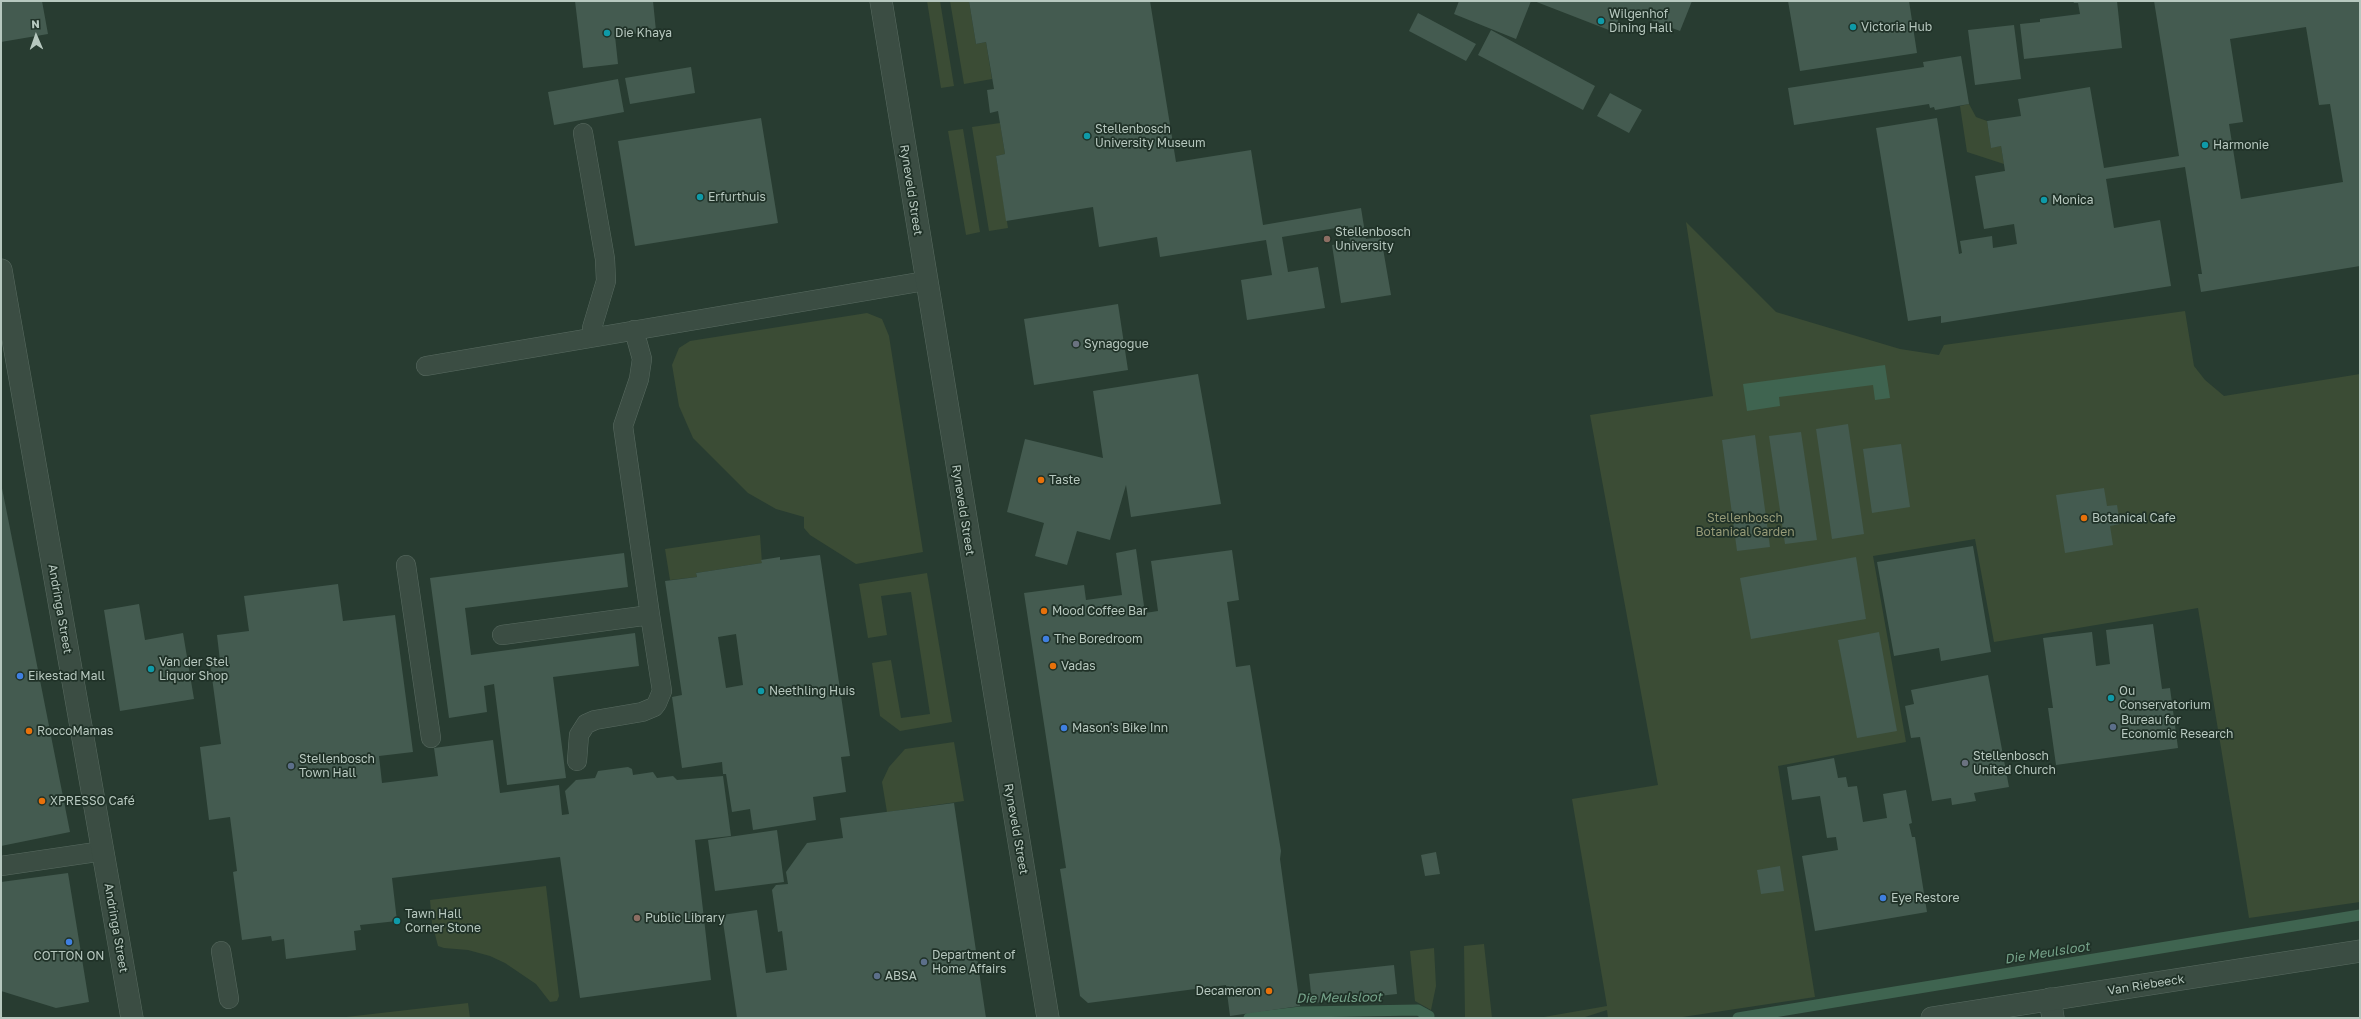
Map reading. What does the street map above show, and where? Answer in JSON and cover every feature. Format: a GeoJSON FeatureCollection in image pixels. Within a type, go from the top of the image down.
{"type":"FeatureCollection","features":[{"type":"Feature","properties":{"kind":"street","name":"Ryneveld Street"},"geometry":{"type":"LineString","coordinates":[[880,1],[925,281],[1048,1018]]}},
{"type":"Feature","properties":{"kind":"street","name":"Andringa Street"},"geometry":{"type":"LineString","coordinates":[[1,270],[132,1018]]}},
{"type":"Feature","properties":{"kind":"street","name":"Van Riebeeck"},"geometry":{"type":"LineString","coordinates":[[1932,1018],[2052,1009],[2360,951]]}},
{"type":"Feature","properties":{"kind":"lane"},"geometry":{"type":"LineString","coordinates":[[583,133],[605,259],[606,282],[592,328],[592,337]]}},
{"type":"Feature","properties":{"kind":"lane"},"geometry":{"type":"LineString","coordinates":[[426,366],[925,281]]}},
{"type":"Feature","properties":{"kind":"lane"},"geometry":{"type":"LineString","coordinates":[[577,761],[579,735],[586,724],[596,720],[642,712],[657,703],[662,691],[623,426],[639,379],[642,359],[634,330]]}},
{"type":"Feature","properties":{"kind":"lane"},"geometry":{"type":"LineString","coordinates":[[406,565],[431,738]]}},
{"type":"Feature","properties":{"kind":"lane"},"geometry":{"type":"LineString","coordinates":[[502,635],[650,615]]}},
{"type":"Feature","properties":{"kind":"lane"},"geometry":{"type":"LineString","coordinates":[[1,866],[103,851]]}},
{"type":"Feature","properties":{"kind":"lane"},"geometry":{"type":"LineString","coordinates":[[221,951],[229,999]]}},
{"type":"Feature","properties":{"kind":"green space"},"geometry":{"type":"Polygon","coordinates":[[[927,1],[940,1],[954,86],[941,88],[927,1]]]}},
{"type":"Feature","properties":{"kind":"green space"},"geometry":{"type":"Polygon","coordinates":[[[950,1],[969,1],[976,44],[986,42],[992,79],[964,84],[950,1]]]}},
{"type":"Feature","properties":{"kind":"green space"},"geometry":{"type":"Polygon","coordinates":[[[1969,104],[1976,117],[1987,121],[1991,147],[2001,146],[2004,164],[1967,152],[1960,106],[1969,104]]]}},
{"type":"Feature","properties":{"kind":"green space"},"geometry":{"type":"Polygon","coordinates":[[[1000,123],[1005,154],[996,156],[1008,228],[989,231],[972,127],[1000,123]]]}},
{"type":"Feature","properties":{"kind":"green space"},"geometry":{"type":"Polygon","coordinates":[[[963,129],[980,232],[966,235],[948,131],[963,129]]]}},
{"type":"Feature","properties":{"kind":"green space","name":"Stellenbosch Botanical Garden"},"geometry":{"type":"Polygon","coordinates":[[[1686,222],[1776,312],[1900,349],[1939,355],[1944,345],[2185,311],[2194,366],[2205,380],[2224,396],[2360,374],[2360,902],[2249,918],[2198,608],[1994,642],[1975,539],[1873,556],[1906,742],[1778,766],[1815,997],[1676,1018],[1608,1018],[1607,1010],[1582,1018],[1538,1018],[1607,1006],[1572,799],[1658,785],[1590,415],[1713,396],[1686,222]]]}},
{"type":"Feature","properties":{"kind":"green space"},"geometry":{"type":"Polygon","coordinates":[[[867,313],[882,319],[889,336],[923,552],[856,564],[810,535],[804,528],[804,517],[776,509],[748,493],[693,438],[679,406],[672,365],[679,348],[690,341],[867,313]]]}},
{"type":"Feature","properties":{"kind":"green space"},"geometry":{"type":"Polygon","coordinates":[[[760,535],[762,563],[696,573],[697,577],[670,580],[665,549],[760,535]]]}},
{"type":"Feature","properties":{"kind":"green space"},"geometry":{"type":"Polygon","coordinates":[[[927,573],[952,722],[900,731],[880,716],[872,663],[891,660],[901,718],[930,714],[911,592],[881,596],[887,635],[868,638],[859,584],[927,573]]]}},
{"type":"Feature","properties":{"kind":"green space"},"geometry":{"type":"Polygon","coordinates":[[[954,742],[964,801],[887,812],[882,782],[889,767],[905,749],[954,742]]]}},
{"type":"Feature","properties":{"kind":"green space"},"geometry":{"type":"Polygon","coordinates":[[[546,886],[559,996],[557,1001],[550,1002],[536,984],[505,963],[490,956],[468,950],[438,946],[432,923],[430,900],[546,886]]]}},
{"type":"Feature","properties":{"kind":"green space"},"geometry":{"type":"Polygon","coordinates":[[[1484,944],[1492,1018],[1465,1018],[1464,946],[1484,944]]]}},
{"type":"Feature","properties":{"kind":"green space"},"geometry":{"type":"Polygon","coordinates":[[[1434,948],[1436,986],[1431,1010],[1415,1001],[1410,951],[1434,948]]]}},
{"type":"Feature","properties":{"kind":"green space"},"geometry":{"type":"Polygon","coordinates":[[[468,1003],[470,1018],[346,1018],[346,1017],[468,1003]]]}},
{"type":"Feature","properties":{"kind":"shaded area"},"geometry":{"type":"Polygon","coordinates":[[[1885,365],[1890,398],[1875,400],[1873,385],[1779,397],[1780,406],[1747,411],[1743,384],[1885,365]]]}},
{"type":"Feature","properties":{"kind":"building"},"geometry":{"type":"Polygon","coordinates":[[[1,1],[42,1],[48,34],[1,42],[1,1]]]}},
{"type":"Feature","properties":{"kind":"building","name":"Die Khaya"},"geometry":{"type":"Polygon","coordinates":[[[575,1],[653,1],[656,31],[615,36],[618,64],[583,68],[575,1]]]}},
{"type":"Feature","properties":{"kind":"building","name":"Stellenbosch University Museum"},"geometry":{"type":"Polygon","coordinates":[[[969,1],[1150,1],[1176,162],[1251,150],[1263,225],[1361,208],[1366,239],[1381,237],[1391,295],[1341,303],[1332,245],[1350,242],[1348,226],[1282,237],[1288,272],[1318,267],[1325,308],[1247,320],[1241,280],[1272,275],[1266,240],[1160,257],[1157,237],[1099,247],[1093,207],[1006,221],[996,156],[1005,154],[998,111],[990,113],[987,90],[994,89],[986,42],[976,44],[969,1]]]}},
{"type":"Feature","properties":{"kind":"building"},"geometry":{"type":"Polygon","coordinates":[[[1459,1],[1531,1],[1516,39],[1454,14],[1459,1]]]}},
{"type":"Feature","properties":{"kind":"building"},"geometry":{"type":"Polygon","coordinates":[[[1534,1],[1692,1],[1680,31],[1622,9],[1614,32],[1534,1]]]}},
{"type":"Feature","properties":{"kind":"building","name":"Victoria Hub"},"geometry":{"type":"Polygon","coordinates":[[[1788,1],[1909,1],[1917,53],[1800,71],[1788,1]]]}},
{"type":"Feature","properties":{"kind":"building"},"geometry":{"type":"Polygon","coordinates":[[[2073,1],[2117,1],[2122,48],[2024,59],[2020,24],[2040,22],[2040,19],[2080,14],[2078,3],[2074,3],[2073,1]]]}},
{"type":"Feature","properties":{"kind":"building"},"geometry":{"type":"Polygon","coordinates":[[[2154,1],[2360,1],[2360,266],[2201,292],[2198,274],[2202,274],[2185,167],[2106,179],[2114,228],[2160,220],[2171,286],[1941,323],[1941,316],[1908,321],[1876,128],[1937,118],[1959,254],[1962,253],[1960,241],[1992,236],[1993,248],[2017,244],[2014,224],[1984,229],[1975,176],[2005,171],[2001,146],[1991,148],[1987,121],[2021,116],[2018,99],[2090,87],[2104,168],[2179,156],[2154,1]],[[2306,27],[2230,39],[2243,122],[2229,124],[2241,199],[2343,182],[2330,104],[2319,105],[2306,27]]]}},
{"type":"Feature","properties":{"kind":"building"},"geometry":{"type":"Polygon","coordinates":[[[1418,13],[1476,44],[1466,61],[1409,31],[1418,13]]]}},
{"type":"Feature","properties":{"kind":"building"},"geometry":{"type":"Polygon","coordinates":[[[2014,25],[2021,79],[1975,85],[1968,30],[2014,25]]]}},
{"type":"Feature","properties":{"kind":"building"},"geometry":{"type":"Polygon","coordinates":[[[1491,30],[1595,86],[1583,110],[1478,55],[1491,30]]]}},
{"type":"Feature","properties":{"kind":"building"},"geometry":{"type":"Polygon","coordinates":[[[1961,56],[1969,104],[1935,110],[1934,107],[1930,108],[1929,104],[1794,125],[1788,88],[1924,67],[1923,62],[1961,56]]]}},
{"type":"Feature","properties":{"kind":"building"},"geometry":{"type":"Polygon","coordinates":[[[691,67],[695,93],[630,104],[625,78],[691,67]]]}},
{"type":"Feature","properties":{"kind":"building"},"geometry":{"type":"Polygon","coordinates":[[[618,79],[624,112],[554,125],[548,92],[618,79]]]}},
{"type":"Feature","properties":{"kind":"building"},"geometry":{"type":"Polygon","coordinates":[[[1610,93],[1642,110],[1629,133],[1597,116],[1610,93]]]}},
{"type":"Feature","properties":{"kind":"building","name":"Erfurthuis"},"geometry":{"type":"Polygon","coordinates":[[[761,118],[778,223],[635,246],[618,141],[761,118]]]}},
{"type":"Feature","properties":{"kind":"building","name":"Synagogue"},"geometry":{"type":"Polygon","coordinates":[[[1118,304],[1128,370],[1034,385],[1024,319],[1118,304]]]}},
{"type":"Feature","properties":{"kind":"building"},"geometry":{"type":"Polygon","coordinates":[[[1198,374],[1221,504],[1131,517],[1126,485],[1110,540],[1077,531],[1067,565],[1035,556],[1044,523],[1007,512],[1025,439],[1103,458],[1093,391],[1198,374]]]}},
{"type":"Feature","properties":{"kind":"building"},"geometry":{"type":"Polygon","coordinates":[[[1848,424],[1864,534],[1832,539],[1816,429],[1848,424]]]}},
{"type":"Feature","properties":{"kind":"building"},"geometry":{"type":"Polygon","coordinates":[[[1801,432],[1817,540],[1785,544],[1769,436],[1801,432]]]}},
{"type":"Feature","properties":{"kind":"building"},"geometry":{"type":"Polygon","coordinates":[[[1755,435],[1770,547],[1737,551],[1722,440],[1755,435]]]}},
{"type":"Feature","properties":{"kind":"building"},"geometry":{"type":"Polygon","coordinates":[[[1901,444],[1910,507],[1872,513],[1863,449],[1901,444]]]}},
{"type":"Feature","properties":{"kind":"building","name":"Eikestad Mall"},"geometry":{"type":"Polygon","coordinates":[[[1,483],[70,832],[1,846],[1,483]]]}},
{"type":"Feature","properties":{"kind":"building"},"geometry":{"type":"Polygon","coordinates":[[[2104,488],[2107,506],[2117,505],[2120,524],[2110,526],[2113,545],[2065,553],[2056,495],[2104,488]]]}},
{"type":"Feature","properties":{"kind":"building"},"geometry":{"type":"Polygon","coordinates":[[[1973,546],[1991,652],[1941,661],[1939,648],[1894,656],[1877,562],[1973,546]]]}},
{"type":"Feature","properties":{"kind":"building"},"geometry":{"type":"Polygon","coordinates":[[[1136,549],[1145,613],[1158,611],[1151,561],[1232,550],[1239,600],[1227,602],[1236,667],[1250,665],[1281,851],[1280,859],[1300,1006],[1230,1016],[1226,985],[1088,1003],[1080,996],[1060,869],[1066,868],[1024,593],[1084,585],[1086,600],[1122,595],[1116,553],[1136,549]]]}},
{"type":"Feature","properties":{"kind":"building"},"geometry":{"type":"Polygon","coordinates":[[[624,553],[628,587],[465,608],[471,655],[635,633],[639,666],[553,677],[566,778],[507,785],[494,684],[484,686],[487,712],[449,718],[430,578],[624,553]]]}},
{"type":"Feature","properties":{"kind":"building","name":"Neethling Huis"},"geometry":{"type":"Polygon","coordinates":[[[820,555],[850,756],[841,757],[846,792],[813,797],[816,820],[753,830],[750,809],[732,812],[726,774],[723,774],[722,762],[682,768],[672,697],[682,695],[665,581],[697,577],[696,573],[762,563],[761,560],[780,557],[780,560],[820,555]],[[736,634],[718,637],[726,688],[743,685],[736,634]]]}},
{"type":"Feature","properties":{"kind":"building"},"geometry":{"type":"Polygon","coordinates":[[[1856,557],[1866,619],[1751,639],[1740,578],[1856,557]]]}},
{"type":"Feature","properties":{"kind":"building","name":"Stellenbosch Town Hall"},"geometry":{"type":"Polygon","coordinates":[[[338,584],[343,621],[395,615],[413,752],[379,756],[382,783],[438,776],[434,748],[493,740],[500,793],[559,785],[562,815],[569,814],[565,791],[576,780],[595,778],[598,771],[628,767],[632,769],[633,775],[653,772],[657,778],[673,776],[677,780],[723,776],[731,836],[695,840],[711,980],[580,998],[560,857],[392,878],[397,921],[360,925],[361,930],[354,931],[356,950],[286,959],[284,939],[272,941],[271,936],[242,940],[233,872],[237,871],[230,817],[209,820],[200,747],[221,744],[210,663],[220,661],[217,635],[249,631],[244,596],[338,584]]]}},
{"type":"Feature","properties":{"kind":"building","name":"Van der Stel Liquor Shop"},"geometry":{"type":"Polygon","coordinates":[[[139,604],[145,640],[183,633],[194,699],[120,711],[104,610],[139,604]]]}},
{"type":"Feature","properties":{"kind":"building","name":"Ou Conservatorium"},"geometry":{"type":"Polygon","coordinates":[[[2153,624],[2162,689],[2170,688],[2178,748],[2056,765],[2048,708],[2053,708],[2043,638],[2092,632],[2096,666],[2110,664],[2106,630],[2153,624]]]}},
{"type":"Feature","properties":{"kind":"building"},"geometry":{"type":"Polygon","coordinates":[[[1879,632],[1897,731],[1857,738],[1838,640],[1879,632]]]}},
{"type":"Feature","properties":{"kind":"building","name":"Stellenbosch United Church"},"geometry":{"type":"Polygon","coordinates":[[[1988,675],[2009,787],[1974,793],[1976,801],[1952,805],[1951,798],[1932,801],[1920,737],[1911,738],[1905,706],[1914,704],[1911,690],[1988,675]]]}},
{"type":"Feature","properties":{"kind":"building"},"geometry":{"type":"Polygon","coordinates":[[[1834,758],[1838,778],[1846,777],[1848,787],[1857,786],[1863,822],[1887,818],[1883,794],[1906,790],[1912,823],[1909,824],[1912,837],[1915,837],[1927,912],[1815,931],[1802,856],[1838,850],[1836,837],[1827,838],[1820,796],[1792,800],[1787,767],[1834,758]]]}},
{"type":"Feature","properties":{"kind":"building"},"geometry":{"type":"Polygon","coordinates":[[[954,803],[986,1018],[737,1018],[722,915],[757,910],[766,973],[787,970],[782,931],[778,932],[772,890],[776,885],[788,884],[786,872],[807,843],[843,838],[840,818],[954,803]]]}},
{"type":"Feature","properties":{"kind":"building"},"geometry":{"type":"Polygon","coordinates":[[[777,830],[784,882],[715,891],[708,840],[777,830]]]}},
{"type":"Feature","properties":{"kind":"building"},"geometry":{"type":"Polygon","coordinates":[[[1436,852],[1440,874],[1425,876],[1421,855],[1436,852]]]}},
{"type":"Feature","properties":{"kind":"building"},"geometry":{"type":"Polygon","coordinates":[[[1780,866],[1784,891],[1761,894],[1757,870],[1780,866]]]}},
{"type":"Feature","properties":{"kind":"building"},"geometry":{"type":"Polygon","coordinates":[[[68,873],[89,1002],[56,1008],[1,991],[1,882],[68,873]]]}},
{"type":"Feature","properties":{"kind":"building"},"geometry":{"type":"Polygon","coordinates":[[[1394,965],[1397,994],[1312,1003],[1309,974],[1394,965]]]}},
{"type":"Feature","properties":{"kind":"waterway","name":"Die Meulsloot"},"geometry":{"type":"LineString","coordinates":[[1738,1018],[2360,915]]}},
{"type":"Feature","properties":{"kind":"waterway","name":"Die Meulsloot"},"geometry":{"type":"LineString","coordinates":[[1249,1018],[1301,1012],[1418,1010],[1429,1016]]}},
{"type":"Feature","properties":{"kind":"place","name":"Wilgenhof Dining Hall"},"geometry":{"type":"Point","coordinates":[1601,21]}},
{"type":"Feature","properties":{"kind":"place","name":"Victoria Hub"},"geometry":{"type":"Point","coordinates":[1853,27]}},
{"type":"Feature","properties":{"kind":"place","name":"Die Khaya"},"geometry":{"type":"Point","coordinates":[607,33]}},
{"type":"Feature","properties":{"kind":"place","name":"Stellenbosch University Museum"},"geometry":{"type":"Point","coordinates":[1087,136]}},
{"type":"Feature","properties":{"kind":"place","name":"Harmonie"},"geometry":{"type":"Point","coordinates":[2205,145]}},
{"type":"Feature","properties":{"kind":"place","name":"Erfurthuis"},"geometry":{"type":"Point","coordinates":[700,197]}},
{"type":"Feature","properties":{"kind":"place","name":"Monica"},"geometry":{"type":"Point","coordinates":[2044,200]}},
{"type":"Feature","properties":{"kind":"place","name":"Stellenbosch University"},"geometry":{"type":"Point","coordinates":[1327,239]}},
{"type":"Feature","properties":{"kind":"place","name":"Synagogue"},"geometry":{"type":"Point","coordinates":[1076,344]}},
{"type":"Feature","properties":{"kind":"place","name":"Taste"},"geometry":{"type":"Point","coordinates":[1041,480]}},
{"type":"Feature","properties":{"kind":"place","name":"Botanical Cafe"},"geometry":{"type":"Point","coordinates":[2084,518]}},
{"type":"Feature","properties":{"kind":"place","name":"Mood Coffee Bar"},"geometry":{"type":"Point","coordinates":[1044,611]}},
{"type":"Feature","properties":{"kind":"place","name":"The Boredroom"},"geometry":{"type":"Point","coordinates":[1046,639]}},
{"type":"Feature","properties":{"kind":"place","name":"Vadas"},"geometry":{"type":"Point","coordinates":[1053,666]}},
{"type":"Feature","properties":{"kind":"place","name":"Van der Stel Liquor Shop"},"geometry":{"type":"Point","coordinates":[151,669]}},
{"type":"Feature","properties":{"kind":"place","name":"Eikestad Mall"},"geometry":{"type":"Point","coordinates":[20,676]}},
{"type":"Feature","properties":{"kind":"place","name":"Neethling Huis"},"geometry":{"type":"Point","coordinates":[761,691]}},
{"type":"Feature","properties":{"kind":"place","name":"Ou Conservatorium"},"geometry":{"type":"Point","coordinates":[2111,698]}},
{"type":"Feature","properties":{"kind":"place","name":"Bureau for Economic Research"},"geometry":{"type":"Point","coordinates":[2113,727]}},
{"type":"Feature","properties":{"kind":"place","name":"Mason's Bike Inn"},"geometry":{"type":"Point","coordinates":[1064,728]}},
{"type":"Feature","properties":{"kind":"place","name":"RoccoMamas"},"geometry":{"type":"Point","coordinates":[29,731]}},
{"type":"Feature","properties":{"kind":"place","name":"Stellenbosch United Church"},"geometry":{"type":"Point","coordinates":[1965,763]}},
{"type":"Feature","properties":{"kind":"place","name":"Stellenbosch Town Hall"},"geometry":{"type":"Point","coordinates":[291,766]}},
{"type":"Feature","properties":{"kind":"place","name":"XPRESSO Café"},"geometry":{"type":"Point","coordinates":[42,801]}},
{"type":"Feature","properties":{"kind":"place","name":"Eye Restore"},"geometry":{"type":"Point","coordinates":[1883,898]}},
{"type":"Feature","properties":{"kind":"place","name":"Public Library"},"geometry":{"type":"Point","coordinates":[637,918]}},
{"type":"Feature","properties":{"kind":"place","name":"Tawn Hall Corner Stone"},"geometry":{"type":"Point","coordinates":[397,921]}},
{"type":"Feature","properties":{"kind":"place","name":"COTTON ON"},"geometry":{"type":"Point","coordinates":[69,942]}},
{"type":"Feature","properties":{"kind":"place","name":"Department of Home Affairs"},"geometry":{"type":"Point","coordinates":[924,962]}},
{"type":"Feature","properties":{"kind":"place","name":"ABSA"},"geometry":{"type":"Point","coordinates":[877,976]}},
{"type":"Feature","properties":{"kind":"place","name":"Decameron"},"geometry":{"type":"Point","coordinates":[1269,991]}}]}
